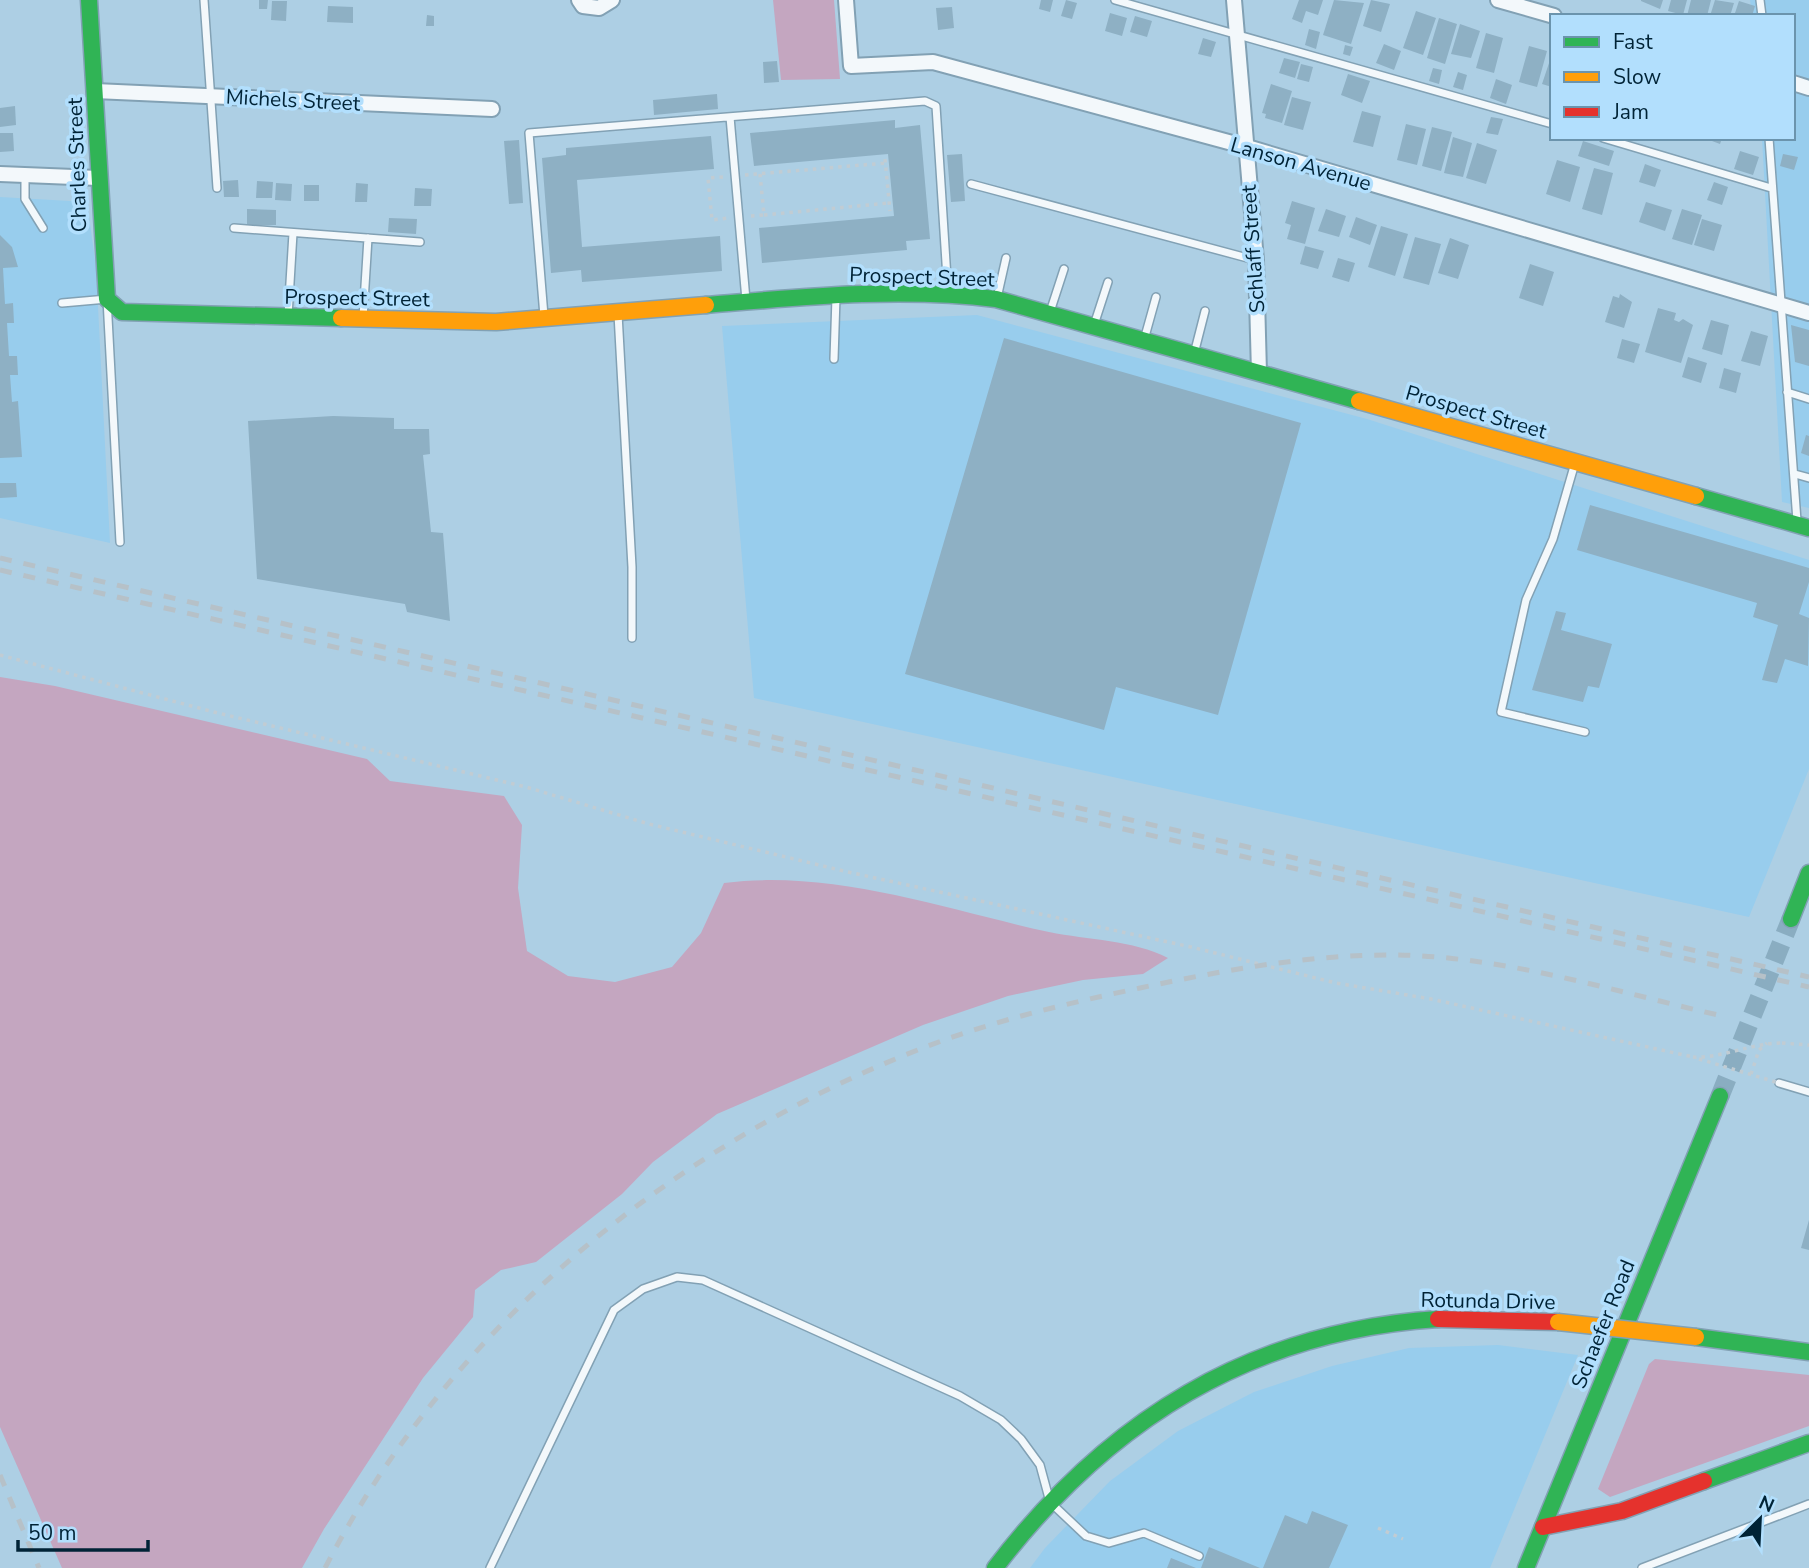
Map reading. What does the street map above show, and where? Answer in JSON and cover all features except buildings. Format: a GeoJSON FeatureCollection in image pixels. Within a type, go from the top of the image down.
{"type":"FeatureCollection","features":[{"type":"Feature","properties":{"kind":"street","name":"Charles Street"},"geometry":{"type":"LineString","coordinates":[[89,0],[104,289],[107,299]]}},
{"type":"Feature","properties":{"kind":"street"},"geometry":{"type":"LineString","coordinates":[[579,0],[583,6],[599,8],[612,0]]}},
{"type":"Feature","properties":{"kind":"street","name":"Lanson Avenue"},"geometry":{"type":"LineString","coordinates":[[846,0],[851,66],[933,62],[1247,147],[1809,313]]}},
{"type":"Feature","properties":{"kind":"street","name":"Schlaff Street"},"geometry":{"type":"LineString","coordinates":[[1234,0],[1256,260],[1259,373]]}},
{"type":"Feature","properties":{"kind":"street"},"geometry":{"type":"LineString","coordinates":[[1498,0],[1550,15]]}},
{"type":"Feature","properties":{"kind":"street","name":"Michels Street"},"geometry":{"type":"LineString","coordinates":[[95,91],[492,109]]}},
{"type":"Feature","properties":{"kind":"street"},"geometry":{"type":"LineString","coordinates":[[0,174],[98,178]]}},
{"type":"Feature","properties":{"kind":"street","name":"Prospect Street"},"geometry":{"type":"LineString","coordinates":[[107,299],[114,307],[130,313],[496,322],[618,310],[836,295],[948,295],[996,299],[1803,527]]}},
{"type":"Feature","properties":{"kind":"street"},"geometry":{"type":"LineString","coordinates":[[1791,919],[1809,873]]}},
{"type":"Feature","properties":{"kind":"street","name":"Schaefer Road"},"geometry":{"type":"LineString","coordinates":[[1527,1568],[1720,1096]]}},
{"type":"Feature","properties":{"kind":"street","name":"Rotunda Drive"},"geometry":{"type":"LineString","coordinates":[[995,1568],[1015,1539],[1090,1460],[1141,1421],[1203,1384],[1272,1353],[1334,1334],[1398,1322],[1461,1318],[1558,1322],[1809,1352]]}},
{"type":"Feature","properties":{"kind":"street"},"geometry":{"type":"LineString","coordinates":[[1544,1527],[1622,1511],[1809,1443]]}},
{"type":"Feature","properties":{"kind":"lane"},"geometry":{"type":"LineString","coordinates":[[204,0],[217,188]]}},
{"type":"Feature","properties":{"kind":"lane"},"geometry":{"type":"LineString","coordinates":[[1115,0],[1550,123]]}},
{"type":"Feature","properties":{"kind":"lane"},"geometry":{"type":"LineString","coordinates":[[544,316],[529,133],[925,101],[936,106],[948,295]]}},
{"type":"Feature","properties":{"kind":"lane"},"geometry":{"type":"LineString","coordinates":[[730,117],[746,300]]}},
{"type":"Feature","properties":{"kind":"lane"},"geometry":{"type":"LineString","coordinates":[[1610,140],[1771,188]]}},
{"type":"Feature","properties":{"kind":"lane"},"geometry":{"type":"LineString","coordinates":[[1769,140],[1779,303],[1795,474],[1803,527]]}},
{"type":"Feature","properties":{"kind":"lane"},"geometry":{"type":"LineString","coordinates":[[25,175],[25,199],[43,228]]}},
{"type":"Feature","properties":{"kind":"lane"},"geometry":{"type":"LineString","coordinates":[[971,184],[1256,260]]}},
{"type":"Feature","properties":{"kind":"lane"},"geometry":{"type":"LineString","coordinates":[[234,229],[421,242]]}},
{"type":"Feature","properties":{"kind":"lane"},"geometry":{"type":"LineString","coordinates":[[288,317],[293,233]]}},
{"type":"Feature","properties":{"kind":"lane"},"geometry":{"type":"LineString","coordinates":[[363,319],[368,238]]}},
{"type":"Feature","properties":{"kind":"lane"},"geometry":{"type":"LineString","coordinates":[[996,299],[1006,258]]}},
{"type":"Feature","properties":{"kind":"lane"},"geometry":{"type":"LineString","coordinates":[[1049,313],[1064,269]]}},
{"type":"Feature","properties":{"kind":"lane"},"geometry":{"type":"LineString","coordinates":[[1094,326],[1108,282]]}},
{"type":"Feature","properties":{"kind":"lane"},"geometry":{"type":"LineString","coordinates":[[834,359],[836,295]]}},
{"type":"Feature","properties":{"kind":"lane"},"geometry":{"type":"LineString","coordinates":[[1144,340],[1156,297]]}},
{"type":"Feature","properties":{"kind":"lane"},"geometry":{"type":"LineString","coordinates":[[62,303],[107,299],[120,542]]}},
{"type":"Feature","properties":{"kind":"lane"},"geometry":{"type":"LineString","coordinates":[[618,310],[632,567],[632,638]]}},
{"type":"Feature","properties":{"kind":"lane"},"geometry":{"type":"LineString","coordinates":[[1194,354],[1205,311]]}},
{"type":"Feature","properties":{"kind":"lane"},"geometry":{"type":"LineString","coordinates":[[1787,392],[1809,399]]}},
{"type":"Feature","properties":{"kind":"lane"},"geometry":{"type":"LineString","coordinates":[[1575,462],[1553,539],[1526,600],[1502,712],[1585,732]]}},
{"type":"Feature","properties":{"kind":"lane"},"geometry":{"type":"LineString","coordinates":[[1795,474],[1809,478]]}},
{"type":"Feature","properties":{"kind":"lane"},"geometry":{"type":"LineString","coordinates":[[1779,1083],[1809,1092]]}},
{"type":"Feature","properties":{"kind":"lane"},"geometry":{"type":"LineString","coordinates":[[490,1568],[614,1310],[643,1289],[677,1277],[703,1280],[826,1334],[960,1396],[1001,1420],[1021,1439],[1041,1465],[1050,1502],[1086,1536],[1109,1543],[1144,1533],[1199,1556]]}},
{"type":"Feature","properties":{"kind":"lane"},"geometry":{"type":"LineString","coordinates":[[1642,1568],[1809,1504]]}},
{"type":"Feature","properties":{"kind":"path"},"geometry":{"type":"LineString","coordinates":[[743,162],[744,176],[885,161],[890,211]]}},
{"type":"Feature","properties":{"kind":"path"},"geometry":{"type":"LineString","coordinates":[[723,166],[724,177],[708,178],[712,220],[728,218],[729,230]]}},
{"type":"Feature","properties":{"kind":"path"},"geometry":{"type":"LineString","coordinates":[[760,174],[764,215]]}},
{"type":"Feature","properties":{"kind":"path"},"geometry":{"type":"LineString","coordinates":[[750,229],[748,216],[889,203]]}},
{"type":"Feature","properties":{"kind":"path"},"geometry":{"type":"LineString","coordinates":[[0,655],[214,712],[526,786],[649,824],[848,872],[1191,947],[1336,982],[1431,999],[1693,1057],[1779,1083]]}},
{"type":"Feature","properties":{"kind":"path"},"geometry":{"type":"LineString","coordinates":[[1693,1057],[1768,1043],[1809,1045]]}},
{"type":"Feature","properties":{"kind":"path"},"geometry":{"type":"LineString","coordinates":[[1751,1074],[1759,1050],[1768,1043]]}},
{"type":"Feature","properties":{"kind":"path"},"geometry":{"type":"LineString","coordinates":[[1378,1528],[1403,1539]]}},
{"type":"Feature","properties":{"kind":"shaded area"},"geometry":{"type":"Polygon","coordinates":[[[773,0],[834,0],[840,79],[781,80],[773,0]]]}},
{"type":"Feature","properties":{"kind":"shaded area"},"geometry":{"type":"Polygon","coordinates":[[[1750,0],[1809,0],[1809,508],[1782,502],[1762,140],[1795,140],[1795,14],[1752,14],[1750,0]]]}},
{"type":"Feature","properties":{"kind":"shaded area"},"geometry":{"type":"Polygon","coordinates":[[[0,197],[87,202],[96,267],[110,543],[0,518],[0,197]]]}},
{"type":"Feature","properties":{"kind":"shaded area"},"geometry":{"type":"Polygon","coordinates":[[[977,315],[1367,419],[1809,560],[1809,769],[1749,917],[754,698],[722,326],[977,315]]]}},
{"type":"Feature","properties":{"kind":"shaded area"},"geometry":{"type":"Polygon","coordinates":[[[0,677],[55,686],[367,759],[390,781],[504,796],[522,825],[518,888],[527,951],[568,976],[615,982],[672,967],[701,933],[724,883],[765,880],[847,886],[1049,932],[1140,947],[1168,958],[1143,974],[1083,980],[1008,996],[923,1025],[717,1114],[653,1162],[622,1194],[536,1262],[501,1270],[475,1290],[473,1317],[423,1378],[324,1529],[302,1568],[62,1568],[0,1427],[0,677]]]}},
{"type":"Feature","properties":{"kind":"shaded area"},"geometry":{"type":"Polygon","coordinates":[[[1498,1345],[1578,1355],[1490,1568],[1030,1568],[1045,1548],[1110,1481],[1178,1431],[1254,1392],[1332,1366],[1409,1348],[1498,1345]]]}},
{"type":"Feature","properties":{"kind":"shaded area"},"geometry":{"type":"Polygon","coordinates":[[[1655,1359],[1809,1375],[1809,1426],[1610,1497],[1598,1489],[1649,1364],[1655,1359]]]}},
{"type":"Feature","properties":{"kind":"tunnel"},"geometry":{"type":"LineString","coordinates":[[1720,1096],[1791,919]]}},
{"type":"Feature","properties":{"kind":"railway"},"geometry":{"type":"LineString","coordinates":[[0,558],[1809,977]]}},
{"type":"Feature","properties":{"kind":"railway"},"geometry":{"type":"LineString","coordinates":[[0,570],[1809,987]]}},
{"type":"Feature","properties":{"kind":"railway"},"geometry":{"type":"LineString","coordinates":[[325,1568],[376,1480],[437,1398],[504,1322],[579,1252],[659,1190],[745,1134],[835,1086],[928,1046],[1033,1013],[1172,981],[1268,964],[1365,955],[1439,957],[1479,962],[1599,986],[1718,1015]]}},
{"type":"Feature","properties":{"kind":"railway"},"geometry":{"type":"LineString","coordinates":[[0,1475],[39,1568]]}},
{"type":"Feature","properties":{"kind":"traffic: fast"},"geometry":{"type":"LineString","coordinates":[[89,0],[107,299],[122,312],[341,318]]}},
{"type":"Feature","properties":{"kind":"traffic: fast"},"geometry":{"type":"LineString","coordinates":[[706,305],[815,296],[887,294],[960,295],[996,299],[1359,401]]}},
{"type":"Feature","properties":{"kind":"traffic: fast"},"geometry":{"type":"LineString","coordinates":[[1696,496],[1809,528]]}},
{"type":"Feature","properties":{"kind":"traffic: fast"},"geometry":{"type":"LineString","coordinates":[[1791,919],[1809,873]]}},
{"type":"Feature","properties":{"kind":"traffic: fast"},"geometry":{"type":"LineString","coordinates":[[1526,1568],[1720,1096]]}},
{"type":"Feature","properties":{"kind":"traffic: fast"},"geometry":{"type":"LineString","coordinates":[[995,1568],[1038,1516],[1085,1469],[1135,1428],[1188,1393],[1245,1364],[1305,1342],[1370,1327],[1438,1319]]}},
{"type":"Feature","properties":{"kind":"traffic: fast"},"geometry":{"type":"LineString","coordinates":[[1696,1337],[1809,1352]]}},
{"type":"Feature","properties":{"kind":"traffic: fast"},"geometry":{"type":"LineString","coordinates":[[1704,1481],[1809,1443]]}},
{"type":"Feature","properties":{"kind":"traffic: slow"},"geometry":{"type":"LineString","coordinates":[[341,318],[496,322],[706,305]]}},
{"type":"Feature","properties":{"kind":"traffic: slow"},"geometry":{"type":"LineString","coordinates":[[1359,401],[1696,496]]}},
{"type":"Feature","properties":{"kind":"traffic: slow"},"geometry":{"type":"LineString","coordinates":[[1558,1322],[1696,1337]]}},
{"type":"Feature","properties":{"kind":"traffic: jam"},"geometry":{"type":"LineString","coordinates":[[1438,1319],[1558,1322]]}},
{"type":"Feature","properties":{"kind":"traffic: jam"},"geometry":{"type":"LineString","coordinates":[[1543,1527],[1622,1511],[1704,1481]]}}]}
